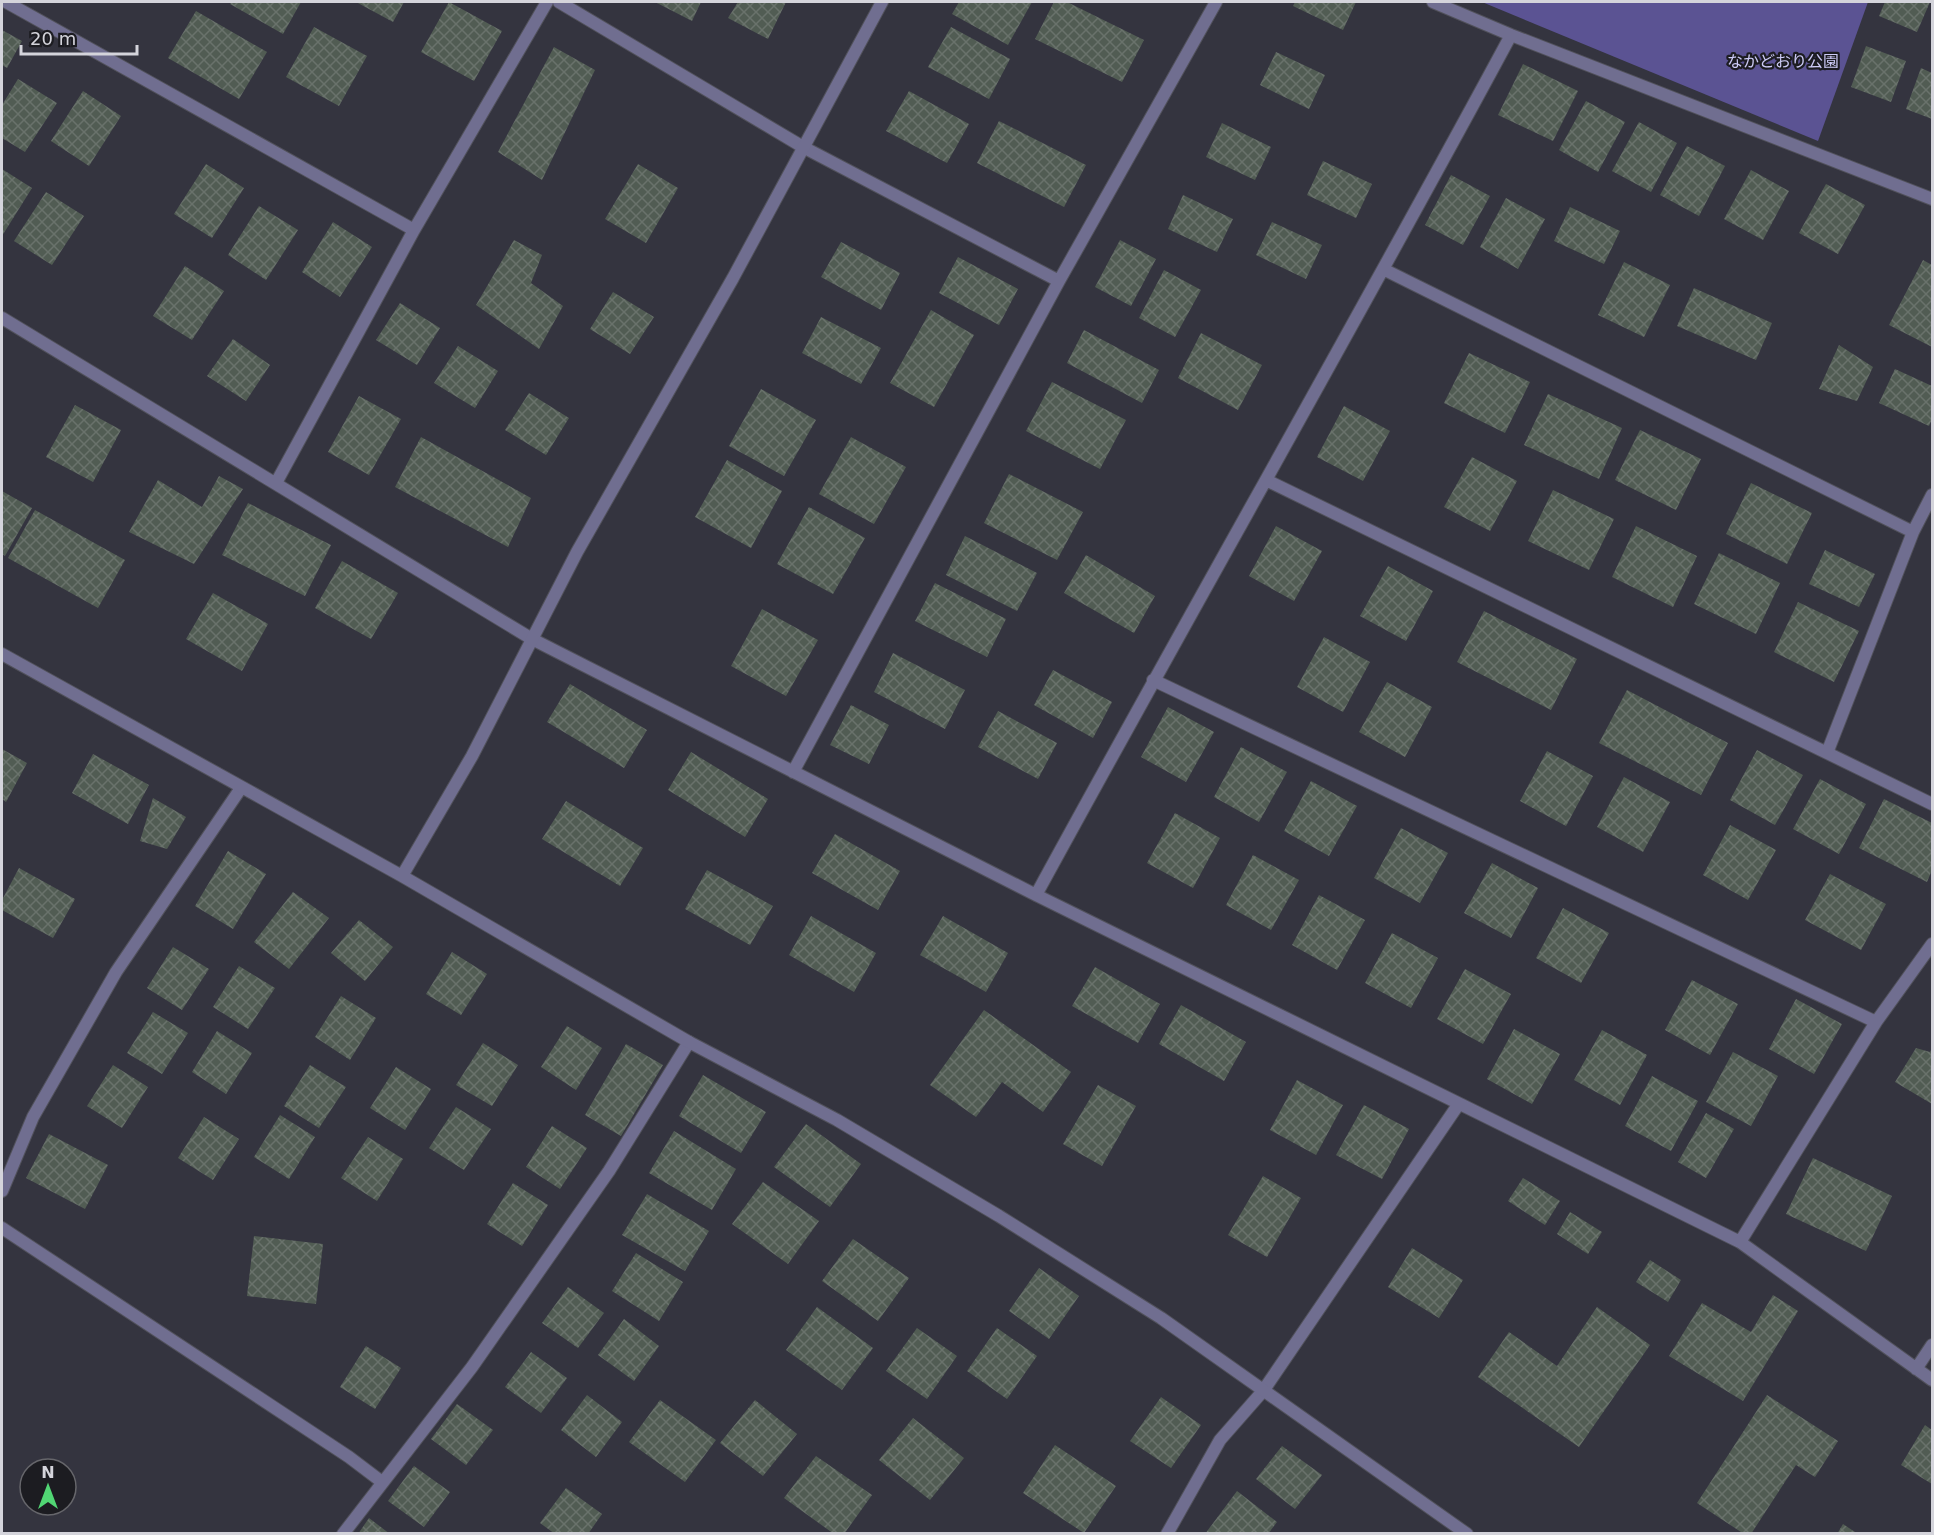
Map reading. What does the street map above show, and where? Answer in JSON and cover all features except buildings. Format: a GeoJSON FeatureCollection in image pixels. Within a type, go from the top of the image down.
{"type":"FeatureCollection","features":[{"type":"Feature","properties":{"kind":"street"},"geometry":{"type":"LineString","coordinates":[[6,2],[414,230]]}},
{"type":"Feature","properties":{"kind":"street"},"geometry":{"type":"LineString","coordinates":[[276,483],[414,230],[547,2]]}},
{"type":"Feature","properties":{"kind":"street"},"geometry":{"type":"LineString","coordinates":[[559,2],[803,147],[1059,281]]}},
{"type":"Feature","properties":{"kind":"street"},"geometry":{"type":"LineString","coordinates":[[402,876],[472,756],[577,552],[733,278],[882,2]]}},
{"type":"Feature","properties":{"kind":"street"},"geometry":{"type":"LineString","coordinates":[[793,772],[1059,281],[1216,2]]}},
{"type":"Feature","properties":{"kind":"street"},"geometry":{"type":"LineString","coordinates":[[1433,2],[1511,35],[1932,199]]}},
{"type":"Feature","properties":{"kind":"street"},"geometry":{"type":"LineString","coordinates":[[1036,895],[1153,680],[1384,270],[1511,35]]}},
{"type":"Feature","properties":{"kind":"street"},"geometry":{"type":"LineString","coordinates":[[1384,270],[1913,532]]}},
{"type":"Feature","properties":{"kind":"street"},"geometry":{"type":"LineString","coordinates":[[2,318],[532,639],[1036,895],[1740,1242],[1932,1380]]}},
{"type":"Feature","properties":{"kind":"street"},"geometry":{"type":"LineString","coordinates":[[1266,480],[1932,804]]}},
{"type":"Feature","properties":{"kind":"street"},"geometry":{"type":"LineString","coordinates":[[1827,753],[1913,532],[1932,495]]}},
{"type":"Feature","properties":{"kind":"street"},"geometry":{"type":"LineString","coordinates":[[2,654],[402,876],[689,1042],[837,1120],[999,1216],[1161,1318],[1467,1533]]}},
{"type":"Feature","properties":{"kind":"street"},"geometry":{"type":"LineString","coordinates":[[1153,680],[1876,1022]]}},
{"type":"Feature","properties":{"kind":"street"},"geometry":{"type":"LineString","coordinates":[[2,1191],[33,1117],[116,972],[241,788]]}},
{"type":"Feature","properties":{"kind":"street"},"geometry":{"type":"LineString","coordinates":[[1740,1242],[1876,1022],[1932,944]]}},
{"type":"Feature","properties":{"kind":"street"},"geometry":{"type":"LineString","coordinates":[[343,1533],[472,1367],[609,1171],[689,1042]]}},
{"type":"Feature","properties":{"kind":"street"},"geometry":{"type":"LineString","coordinates":[[1167,1533],[1220,1440],[1263,1391],[1458,1105]]}},
{"type":"Feature","properties":{"kind":"street"},"geometry":{"type":"LineString","coordinates":[[2,1228],[349,1457],[382,1482]]}},
{"type":"Feature","properties":{"kind":"street"},"geometry":{"type":"LineString","coordinates":[[1916,1369],[1932,1345]]}},
{"type":"Feature","properties":{"kind":"green space","name":"なかどおり公園"},"geometry":{"type":"Polygon","coordinates":[[[1482,2],[1868,2],[1818,141],[1482,2]]]}}]}
